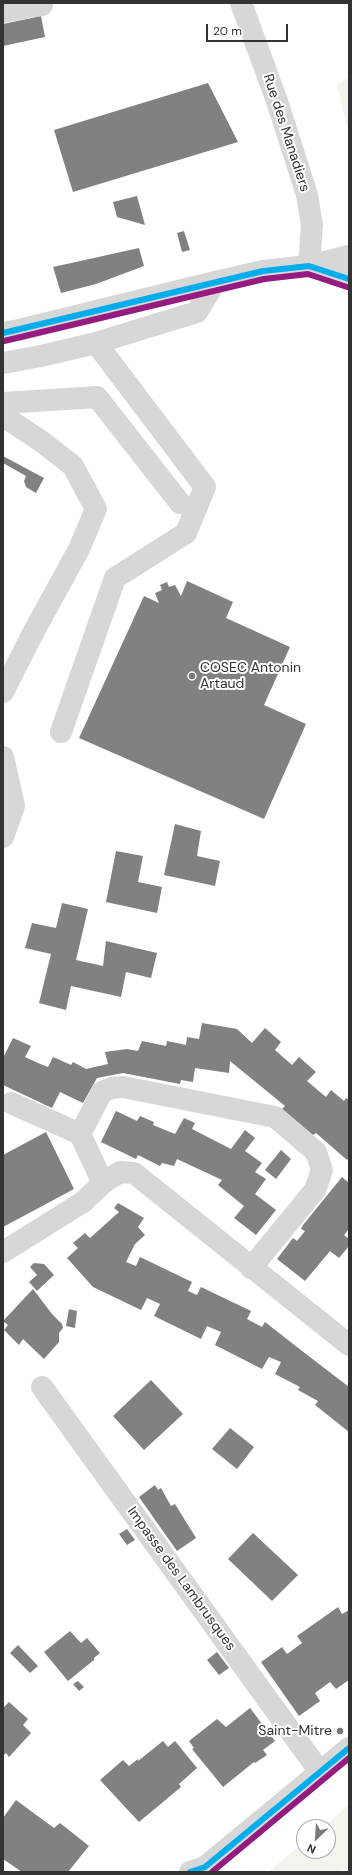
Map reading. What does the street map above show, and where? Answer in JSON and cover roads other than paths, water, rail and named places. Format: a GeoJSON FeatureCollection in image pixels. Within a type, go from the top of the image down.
{"type":"FeatureCollection","features":[{"type":"Feature","properties":{"kind":"street","name":"Rue des Manadiers"},"geometry":{"type":"LineString","coordinates":[[241,3],[277,100],[307,196],[312,225],[309,266]]}},
{"type":"Feature","properties":{"kind":"street"},"geometry":{"type":"LineString","coordinates":[[3,12],[42,5]]}},
{"type":"Feature","properties":{"kind":"street"},"geometry":{"type":"LineString","coordinates":[[3,333],[214,282],[262,272],[309,266],[349,256]]}},
{"type":"Feature","properties":{"kind":"street"},"geometry":{"type":"LineString","coordinates":[[309,266],[349,279]]}},
{"type":"Feature","properties":{"kind":"street"},"geometry":{"type":"LineString","coordinates":[[3,363],[96,343],[197,312],[214,282]]}},
{"type":"Feature","properties":{"kind":"street"},"geometry":{"type":"LineString","coordinates":[[62,732],[115,578],[186,533],[205,487],[96,343]]}},
{"type":"Feature","properties":{"kind":"street"},"geometry":{"type":"LineString","coordinates":[[3,403],[97,397],[180,503]]}},
{"type":"Feature","properties":{"kind":"street"},"geometry":{"type":"LineString","coordinates":[[3,416],[41,441],[73,466],[96,509],[79,550],[33,633],[3,692]]}},
{"type":"Feature","properties":{"kind":"street"},"geometry":{"type":"LineString","coordinates":[[3,757],[14,806],[3,837]]}},
{"type":"Feature","properties":{"kind":"street"},"geometry":{"type":"LineString","coordinates":[[80,1134],[102,1092],[112,1088],[123,1087],[275,1117],[316,1152],[322,1170],[315,1190],[251,1268]]}},
{"type":"Feature","properties":{"kind":"street"},"geometry":{"type":"LineString","coordinates":[[11,1102],[80,1134],[103,1183]]}},
{"type":"Feature","properties":{"kind":"street"},"geometry":{"type":"LineString","coordinates":[[3,1252],[82,1202],[103,1183],[120,1172],[134,1173],[349,1345]]}},
{"type":"Feature","properties":{"kind":"street","name":"Impasse des Lambrusques"},"geometry":{"type":"LineString","coordinates":[[42,1387],[320,1772]]}},
{"type":"Feature","properties":{"kind":"street"},"geometry":{"type":"LineString","coordinates":[[202,1871],[349,1748]]}},
{"type":"Feature","properties":{"kind":"place","name":"COSEC Antonin Artaud"},"geometry":{"type":"Point","coordinates":[192,676]}},
{"type":"Feature","properties":{"kind":"place","name":"Saint-Mitre"},"geometry":{"type":"Point","coordinates":[340,1731]}}]}
